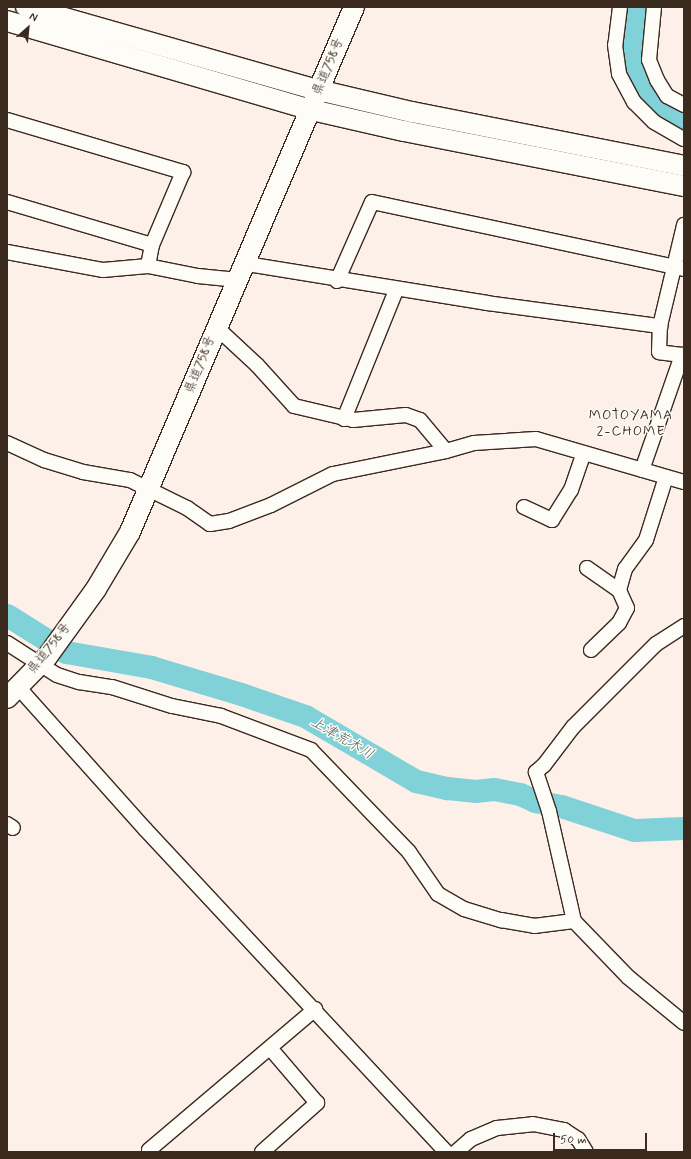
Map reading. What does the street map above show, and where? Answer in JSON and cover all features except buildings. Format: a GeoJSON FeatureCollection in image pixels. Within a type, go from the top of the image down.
{"type":"FeatureCollection","features":[{"type":"Feature","properties":{"kind":"street"},"geometry":{"type":"LineString","coordinates":[[26,7],[318,90],[412,112],[684,166]]}},
{"type":"Feature","properties":{"kind":"street","name":"県道758号"},"geometry":{"type":"LineString","coordinates":[[12,692],[43,661],[112,564],[150,490],[216,327],[242,272],[312,110],[318,90],[354,7]]}},
{"type":"Feature","properties":{"kind":"street"},"geometry":{"type":"LineString","coordinates":[[620,7],[615,45],[619,74],[634,102],[654,122],[684,139]]}},
{"type":"Feature","properties":{"kind":"street"},"geometry":{"type":"LineString","coordinates":[[654,7],[648,60],[657,80],[668,96],[684,105]]}},
{"type":"Feature","properties":{"kind":"street"},"geometry":{"type":"LineString","coordinates":[[7,21],[312,110],[412,133],[684,186]]}},
{"type":"Feature","properties":{"kind":"street"},"geometry":{"type":"LineString","coordinates":[[7,120],[183,172],[152,245],[148,266]]}},
{"type":"Feature","properties":{"kind":"street"},"geometry":{"type":"LineString","coordinates":[[7,202],[152,245]]}},
{"type":"Feature","properties":{"kind":"street"},"geometry":{"type":"LineString","coordinates":[[336,281],[372,202],[680,268]]}},
{"type":"Feature","properties":{"kind":"street"},"geometry":{"type":"LineString","coordinates":[[642,470],[682,355],[659,352],[660,326],[680,268],[684,225]]}},
{"type":"Feature","properties":{"kind":"street"},"geometry":{"type":"LineString","coordinates":[[7,252],[103,270],[148,266],[198,276],[242,272],[336,281],[660,326]]}},
{"type":"Feature","properties":{"kind":"street"},"geometry":{"type":"LineString","coordinates":[[344,419],[396,290]]}},
{"type":"Feature","properties":{"kind":"street"},"geometry":{"type":"LineString","coordinates":[[216,327],[257,365],[294,406],[344,419],[387,418],[406,415],[420,420],[446,452]]}},
{"type":"Feature","properties":{"kind":"street"},"geometry":{"type":"LineString","coordinates":[[7,443],[44,460],[83,472],[130,480],[210,524],[229,521],[271,505],[333,474],[446,452],[474,443],[536,439],[684,482]]}},
{"type":"Feature","properties":{"kind":"street"},"geometry":{"type":"LineString","coordinates":[[524,507],[552,520],[571,490],[584,453]]}},
{"type":"Feature","properties":{"kind":"street"},"geometry":{"type":"LineString","coordinates":[[619,590],[625,570],[646,540],[666,476]]}},
{"type":"Feature","properties":{"kind":"street"},"geometry":{"type":"LineString","coordinates":[[587,568],[619,590],[627,608],[619,623],[591,650]]}},
{"type":"Feature","properties":{"kind":"street"},"geometry":{"type":"LineString","coordinates":[[684,626],[656,644],[572,727],[544,765],[536,772],[549,811],[574,921],[628,977],[684,1023]]}},
{"type":"Feature","properties":{"kind":"street"},"geometry":{"type":"LineString","coordinates":[[7,643],[43,661],[57,675],[79,682],[112,687],[172,706],[221,716],[311,750],[409,852],[438,894],[464,909],[501,920],[534,926],[574,921]]}},
{"type":"Feature","properties":{"kind":"street"},"geometry":{"type":"LineString","coordinates":[[12,692],[145,829],[315,1009],[446,1152]]}},
{"type":"Feature","properties":{"kind":"street"},"geometry":{"type":"LineString","coordinates":[[150,1152],[149,1150],[315,1009]]}},
{"type":"Feature","properties":{"kind":"street"},"geometry":{"type":"LineString","coordinates":[[262,1152],[317,1104],[270,1048]]}},
{"type":"Feature","properties":{"kind":"street"},"geometry":{"type":"LineString","coordinates":[[456,1152],[471,1139],[497,1128],[533,1124],[564,1130],[578,1139],[586,1152]]}},
{"type":"Feature","properties":{"kind":"waterway"},"geometry":{"type":"LineString","coordinates":[[637,7],[633,57],[637,78],[651,100],[684,125]]}},
{"type":"Feature","properties":{"kind":"waterway","name":"上津荒木川"},"geometry":{"type":"LineString","coordinates":[[7,615],[66,652],[151,667],[241,694],[305,716],[416,781],[447,788],[475,791],[494,789],[520,794],[535,801],[561,806],[634,830],[684,828]]}},
{"type":"Feature","properties":{"kind":"district","name":"MOTOYAMA 2-CHOME"},"geometry":{"type":"Point","coordinates":[631,424]}}]}
